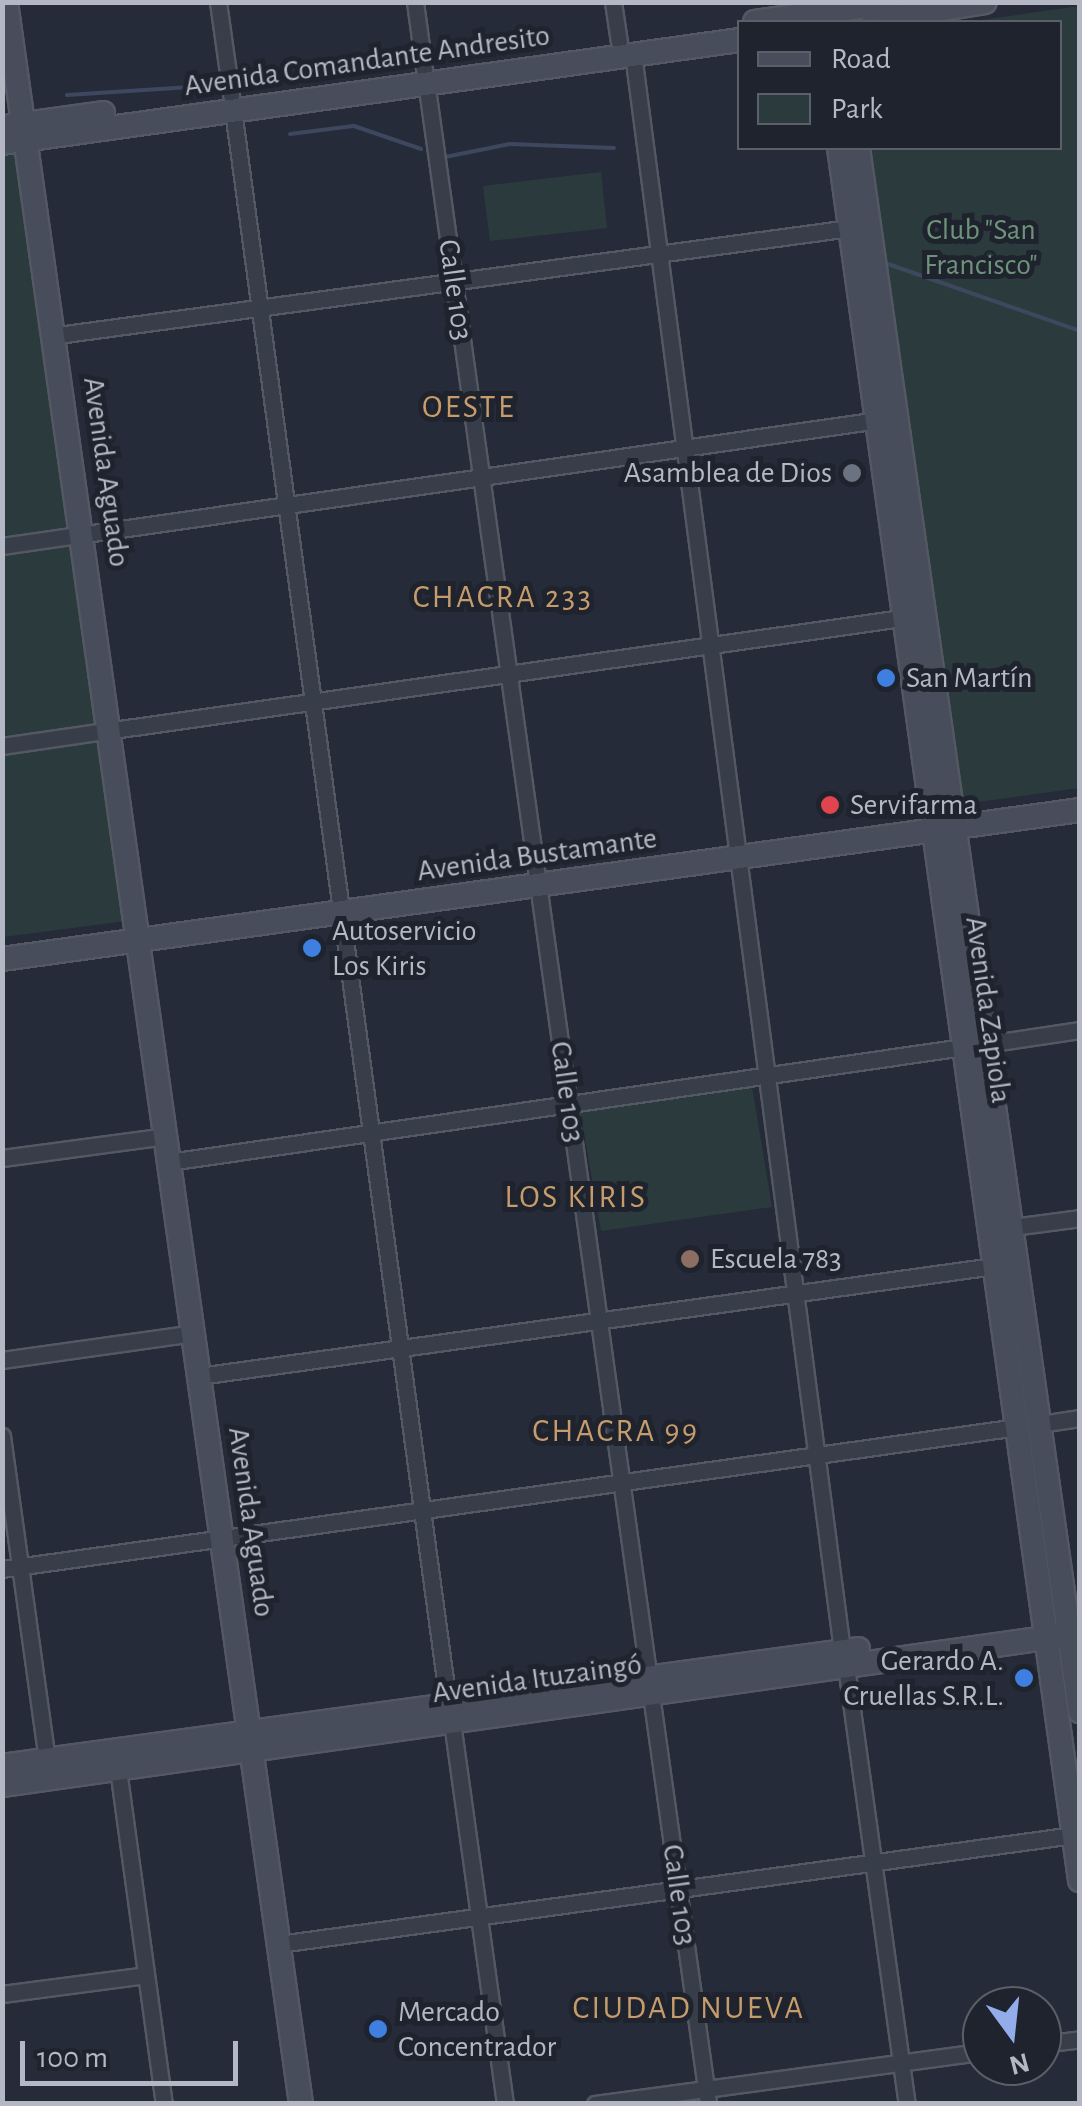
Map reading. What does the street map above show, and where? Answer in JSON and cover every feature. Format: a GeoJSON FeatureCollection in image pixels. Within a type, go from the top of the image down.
{"type":"FeatureCollection","features":[{"type":"Feature","properties":{"kind":"main road","name":"Avenida Aguado"},"geometry":{"type":"LineString","coordinates":[[6,2],[22,132],[89,534]]}},
{"type":"Feature","properties":{"kind":"main road","name":"Avenida Aguado"},"geometry":{"type":"LineString","coordinates":[[21,2],[22,132],[65,334],[145,942],[168,1162],[301,2104]]}},
{"type":"Feature","properties":{"kind":"main road"},"geometry":{"type":"LineString","coordinates":[[771,20],[894,2]]}},
{"type":"Feature","properties":{"kind":"main road"},"geometry":{"type":"LineString","coordinates":[[872,20],[985,2]]}},
{"type":"Feature","properties":{"kind":"main road","name":"Avenida Comandante Andresito"},"geometry":{"type":"LineString","coordinates":[[626,48],[737,26]]}},
{"type":"Feature","properties":{"kind":"main road","name":"Avenida Comandante Andresito"},"geometry":{"type":"LineString","coordinates":[[22,132],[626,48],[737,40]]}},
{"type":"Feature","properties":{"kind":"main road","name":"Avenida Zapiola"},"geometry":{"type":"LineString","coordinates":[[839,150],[866,276],[974,1045],[994,1266],[1028,1425],[1080,1712]]}},
{"type":"Feature","properties":{"kind":"main road","name":"Avenida Zapiola"},"geometry":{"type":"LineString","coordinates":[[858,150],[859,242]]}},
{"type":"Feature","properties":{"kind":"main road","name":"Avenida Zapiola"},"geometry":{"type":"LineString","coordinates":[[885,418],[902,618],[944,829]]}},
{"type":"Feature","properties":{"kind":"main road","name":"Avenida Bustamante"},"geometry":{"type":"LineString","coordinates":[[2,959],[1080,810]]}},
{"type":"Feature","properties":{"kind":"main road","name":"Avenida Zapiola"},"geometry":{"type":"LineString","coordinates":[[974,1045],[1012,1227],[1028,1425]]}},
{"type":"Feature","properties":{"kind":"main road","name":"Avenida Zapiola"},"geometry":{"type":"LineString","coordinates":[[1065,1628],[1074,1834],[1080,1880]]}},
{"type":"Feature","properties":{"kind":"main road","name":"Avenida Ituzaingó"},"geometry":{"type":"LineString","coordinates":[[2,1784],[48,1769],[1065,1628]]}},
{"type":"Feature","properties":{"kind":"main road","name":"Avenida Ituzaingó"},"geometry":{"type":"LineString","coordinates":[[2,1766],[118,1769],[251,1740]]}},
{"type":"Feature","properties":{"kind":"street"},"geometry":{"type":"LineString","coordinates":[[218,2],[406,1347],[450,1712],[505,2104]]}},
{"type":"Feature","properties":{"kind":"street","name":"Calle 103"},"geometry":{"type":"LineString","coordinates":[[415,2],[707,2096]]}},
{"type":"Feature","properties":{"kind":"street"},"geometry":{"type":"LineString","coordinates":[[614,2],[626,48],[655,254],[815,1455],[907,2104]]}},
{"type":"Feature","properties":{"kind":"street"},"geometry":{"type":"LineString","coordinates":[[65,334],[655,254],[859,242]]}},
{"type":"Feature","properties":{"kind":"street"},"geometry":{"type":"LineString","coordinates":[[2,546],[287,501],[885,418]]}},
{"type":"Feature","properties":{"kind":"street"},"geometry":{"type":"LineString","coordinates":[[2,746],[902,618]]}},
{"type":"Feature","properties":{"kind":"street"},"geometry":{"type":"LineString","coordinates":[[168,1162],[1080,1030]]}},
{"type":"Feature","properties":{"kind":"street"},"geometry":{"type":"LineString","coordinates":[[2,1158],[166,1136]]}},
{"type":"Feature","properties":{"kind":"street"},"geometry":{"type":"LineString","coordinates":[[1012,1227],[1080,1218]]}},
{"type":"Feature","properties":{"kind":"street"},"geometry":{"type":"LineString","coordinates":[[199,1376],[994,1266]]}},
{"type":"Feature","properties":{"kind":"street"},"geometry":{"type":"LineString","coordinates":[[2,1360],[193,1334]]}},
{"type":"Feature","properties":{"kind":"street"},"geometry":{"type":"LineString","coordinates":[[2,1569],[1080,1418]]}},
{"type":"Feature","properties":{"kind":"street"},"geometry":{"type":"LineString","coordinates":[[2,1436],[48,1769]]}},
{"type":"Feature","properties":{"kind":"street"},"geometry":{"type":"LineString","coordinates":[[118,1769],[164,2104]]}},
{"type":"Feature","properties":{"kind":"street"},"geometry":{"type":"LineString","coordinates":[[278,1944],[1074,1834]]}},
{"type":"Feature","properties":{"kind":"street"},"geometry":{"type":"LineString","coordinates":[[2,1994],[146,1976]]}},
{"type":"Feature","properties":{"kind":"street"},"geometry":{"type":"LineString","coordinates":[[595,2104],[707,2096],[962,2055]]}},
{"type":"Feature","properties":{"kind":"green space","name":"Club \"San Francisco\""},"geometry":{"type":"Polygon","coordinates":[[[1079,6],[1079,788],[963,804],[866,150],[1062,150],[1062,20],[982,20],[1079,6]]]}},
{"type":"Feature","properties":{"kind":"green space"},"geometry":{"type":"Polygon","coordinates":[[[27,146],[134,920],[3,937],[2,149],[27,146]]]}},
{"type":"Feature","properties":{"kind":"green space"},"geometry":{"type":"Polygon","coordinates":[[[601,172],[607,228],[490,241],[483,186],[601,172]]]}},
{"type":"Feature","properties":{"kind":"green space"},"geometry":{"type":"Polygon","coordinates":[[[752,1087],[772,1207],[601,1231],[580,1110],[752,1087]]]}},
{"type":"Feature","properties":{"kind":"waterway"},"geometry":{"type":"LineString","coordinates":[[67,95],[191,87]]}},
{"type":"Feature","properties":{"kind":"waterway"},"geometry":{"type":"LineString","coordinates":[[290,134],[354,126],[421,149]]}},
{"type":"Feature","properties":{"kind":"waterway"},"geometry":{"type":"LineString","coordinates":[[445,157],[510,144],[614,148]]}},
{"type":"Feature","properties":{"kind":"waterway"},"geometry":{"type":"LineString","coordinates":[[885,263],[1080,331]]}},
{"type":"Feature","properties":{"kind":"place","name":"Asamblea de Dios"},"geometry":{"type":"Point","coordinates":[852,473]}},
{"type":"Feature","properties":{"kind":"place","name":"San Martín"},"geometry":{"type":"Point","coordinates":[886,678]}},
{"type":"Feature","properties":{"kind":"place","name":"Servifarma"},"geometry":{"type":"Point","coordinates":[830,805]}},
{"type":"Feature","properties":{"kind":"place","name":"Autoservicio Los Kiris"},"geometry":{"type":"Point","coordinates":[312,948]}},
{"type":"Feature","properties":{"kind":"place","name":"Escuela 783"},"geometry":{"type":"Point","coordinates":[690,1259]}},
{"type":"Feature","properties":{"kind":"place","name":"Gerardo A. Cruellas S.R.L."},"geometry":{"type":"Point","coordinates":[1024,1678]}},
{"type":"Feature","properties":{"kind":"place","name":"Mercado Concentrador"},"geometry":{"type":"Point","coordinates":[378,2029]}},
{"type":"Feature","properties":{"kind":"district","name":"OESTE"},"geometry":{"type":"Point","coordinates":[469,407]}},
{"type":"Feature","properties":{"kind":"district","name":"CHACRA 233"},"geometry":{"type":"Point","coordinates":[503,597]}},
{"type":"Feature","properties":{"kind":"district","name":"LOS KIRIS"},"geometry":{"type":"Point","coordinates":[576,1197]}},
{"type":"Feature","properties":{"kind":"district","name":"CHACRA 99"},"geometry":{"type":"Point","coordinates":[616,1431]}},
{"type":"Feature","properties":{"kind":"district","name":"CIUDAD NUEVA"},"geometry":{"type":"Point","coordinates":[689,2008]}}]}
